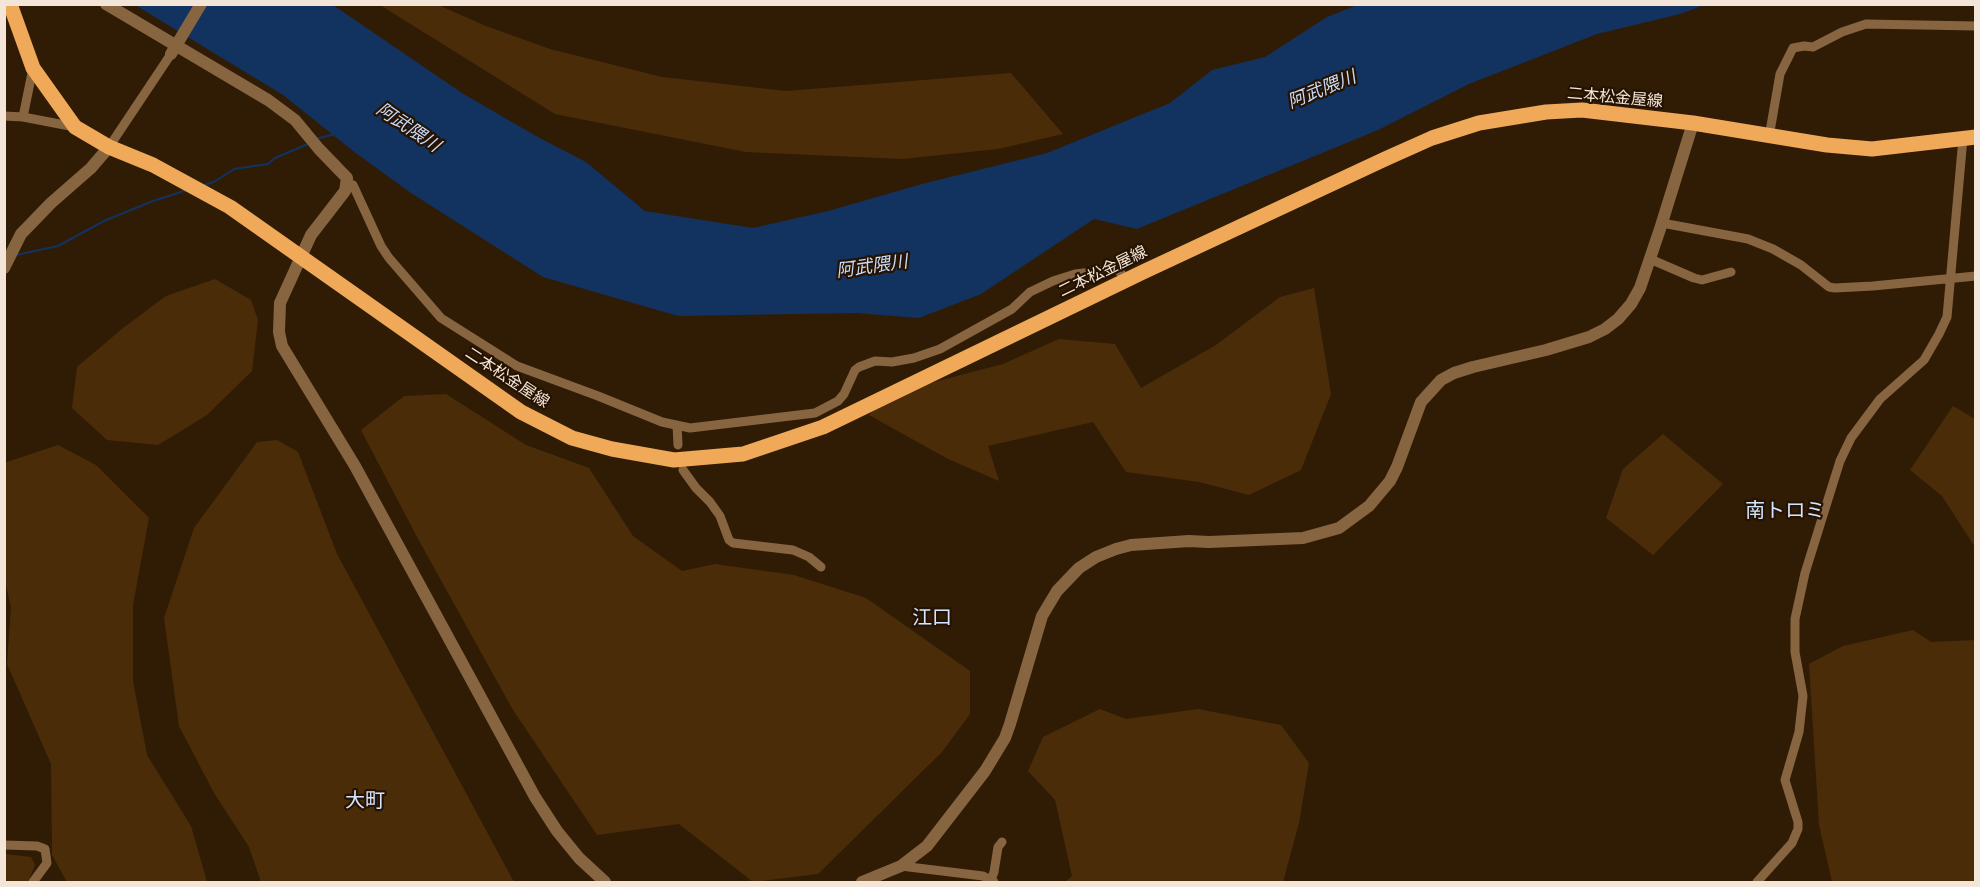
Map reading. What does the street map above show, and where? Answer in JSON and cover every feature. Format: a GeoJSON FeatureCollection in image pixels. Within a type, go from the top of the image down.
{"type":"FeatureCollection","features":[{"type":"Feature","properties":{"kind":"main road","name":"二本松金屋線"},"geometry":{"type":"LineString","coordinates":[[10,4],[33,68],[75,127],[109,147],[153,165],[230,207],[521,412],[572,438],[612,449],[674,460],[743,454],[823,427],[1394,154],[1432,138],[1479,123],[1546,112],[1582,110],[1693,123],[1827,145],[1872,149],[1969,138]]}},
{"type":"Feature","properties":{"kind":"street"},"geometry":{"type":"LineString","coordinates":[[106,4],[268,99],[295,120],[344,174],[348,183],[353,185],[389,258],[441,318],[517,366],[662,422],[704,428],[825,410],[844,394],[855,370],[859,367],[875,361],[892,362],[914,358],[940,349],[1012,309],[1030,292],[1053,281],[1075,274],[1117,269],[1127,280]]}},
{"type":"Feature","properties":{"kind":"street"},"geometry":{"type":"LineString","coordinates":[[4,268],[21,234],[51,203],[91,168],[109,147],[171,54],[201,4]]}},
{"type":"Feature","properties":{"kind":"street"},"geometry":{"type":"LineString","coordinates":[[1768,137],[1780,74],[1793,48],[1813,47],[1842,32],[1866,24],[1976,26]]}},
{"type":"Feature","properties":{"kind":"street"},"geometry":{"type":"LineString","coordinates":[[23,117],[33,68]]}},
{"type":"Feature","properties":{"kind":"street"},"geometry":{"type":"LineString","coordinates":[[4,116],[23,117],[75,127]]}},
{"type":"Feature","properties":{"kind":"street"},"geometry":{"type":"LineString","coordinates":[[862,882],[901,866],[927,846],[986,771],[1010,724],[1042,616],[1057,591],[1079,568],[1096,557],[1131,545],[1303,538],[1339,528],[1369,506],[1390,481],[1421,402],[1441,380],[1473,367],[1546,350],[1589,337],[1618,319],[1631,304],[1640,288],[1693,123]]}},
{"type":"Feature","properties":{"kind":"street"},"geometry":{"type":"LineString","coordinates":[[1757,882],[1792,843],[1798,829],[1785,780],[1799,732],[1803,696],[1795,652],[1795,619],[1805,573],[1837,472],[1851,438],[1880,399],[1924,360],[1947,317],[1969,138]]}},
{"type":"Feature","properties":{"kind":"street"},"geometry":{"type":"LineString","coordinates":[[348,183],[341,198],[311,235],[280,303],[279,332],[282,346],[355,466],[535,797],[557,831],[579,858],[605,882]]}},
{"type":"Feature","properties":{"kind":"street"},"geometry":{"type":"LineString","coordinates":[[1662,223],[1726,234],[1765,246],[1801,265],[1824,283],[1835,288],[1976,276]]}},
{"type":"Feature","properties":{"kind":"street"},"geometry":{"type":"LineString","coordinates":[[1650,259],[1702,280],[1731,272]]}},
{"type":"Feature","properties":{"kind":"street"},"geometry":{"type":"LineString","coordinates":[[677,425],[678,445]]}},
{"type":"Feature","properties":{"kind":"street"},"geometry":{"type":"LineString","coordinates":[[683,470],[720,516],[732,543],[793,550],[809,557],[821,567]]}},
{"type":"Feature","properties":{"kind":"street"},"geometry":{"type":"LineString","coordinates":[[901,866],[983,876],[992,881],[998,848],[1002,842]]}},
{"type":"Feature","properties":{"kind":"street"},"geometry":{"type":"LineString","coordinates":[[4,845],[37,846],[45,849],[47,863],[33,882]]}},
{"type":"Feature","properties":{"kind":"shaded area"},"geometry":{"type":"Polygon","coordinates":[[[380,5],[438,5],[486,26],[550,49],[662,77],[786,91],[1011,73],[1063,134],[998,149],[902,159],[746,152],[555,114],[380,5]]]}},
{"type":"Feature","properties":{"kind":"shaded area"},"geometry":{"type":"Polygon","coordinates":[[[215,279],[251,300],[258,320],[252,371],[207,415],[158,445],[107,440],[72,408],[77,367],[123,328],[166,296],[215,279]]]}},
{"type":"Feature","properties":{"kind":"shaded area"},"geometry":{"type":"Polygon","coordinates":[[[1314,288],[1331,394],[1301,470],[1249,495],[1199,482],[1126,472],[1093,422],[988,446],[999,481],[948,459],[869,415],[888,394],[1003,364],[1059,339],[1115,344],[1141,388],[1216,345],[1280,297],[1314,288]]]}},
{"type":"Feature","properties":{"kind":"shaded area"},"geometry":{"type":"Polygon","coordinates":[[[446,394],[526,445],[589,468],[633,536],[682,571],[715,564],[794,575],[866,598],[970,671],[970,714],[942,752],[818,874],[753,882],[679,824],[597,835],[513,710],[417,537],[361,430],[404,396],[446,394]]]}},
{"type":"Feature","properties":{"kind":"shaded area"},"geometry":{"type":"Polygon","coordinates":[[[1953,406],[1975,419],[1975,547],[1942,496],[1910,470],[1953,406]]]}},
{"type":"Feature","properties":{"kind":"shaded area"},"geometry":{"type":"Polygon","coordinates":[[[1663,434],[1723,484],[1653,555],[1606,518],[1623,469],[1663,434]]]}},
{"type":"Feature","properties":{"kind":"shaded area"},"geometry":{"type":"Polygon","coordinates":[[[277,440],[298,452],[337,554],[514,882],[261,882],[249,847],[214,793],[179,726],[164,618],[194,528],[257,442],[277,440]]]}},
{"type":"Feature","properties":{"kind":"shaded area"},"geometry":{"type":"Polygon","coordinates":[[[58,445],[96,465],[149,518],[133,605],[133,681],[147,755],[191,826],[207,882],[67,882],[52,855],[51,764],[7,664],[11,608],[4,575],[4,463],[58,445]]]}},
{"type":"Feature","properties":{"kind":"shaded area"},"geometry":{"type":"Polygon","coordinates":[[[1913,630],[1931,642],[1975,640],[1975,882],[1832,882],[1819,825],[1809,664],[1843,646],[1913,630]]]}},
{"type":"Feature","properties":{"kind":"shaded area"},"geometry":{"type":"Polygon","coordinates":[[[1100,709],[1126,719],[1198,709],[1281,725],[1309,763],[1299,823],[1283,882],[1065,882],[1072,876],[1055,800],[1028,771],[1043,737],[1100,709]]]}},
{"type":"Feature","properties":{"kind":"shaded area"},"geometry":{"type":"Polygon","coordinates":[[[5,854],[31,857],[35,865],[28,882],[5,882],[5,854]]]}},
{"type":"Feature","properties":{"kind":"water","name":"阿武隈川"},"geometry":{"type":"Polygon","coordinates":[[[135,5],[333,5],[462,93],[586,162],[645,211],[753,228],[828,211],[922,184],[1047,153],[1170,103],[1212,70],[1265,57],[1327,17],[1357,5],[1704,5],[1680,14],[1597,34],[1469,84],[1378,130],[1137,229],[1094,219],[981,294],[919,318],[856,313],[678,316],[543,277],[411,193],[353,151],[283,95],[135,5]]]}},
{"type":"Feature","properties":{"kind":"waterway"},"geometry":{"type":"LineString","coordinates":[[315,139],[336,134]]}},
{"type":"Feature","properties":{"kind":"waterway"},"geometry":{"type":"LineString","coordinates":[[204,185],[214,182],[234,169],[268,164],[275,158],[308,144]]}},
{"type":"Feature","properties":{"kind":"waterway"},"geometry":{"type":"LineString","coordinates":[[16,255],[58,246],[104,221],[187,190]]}},
{"type":"Feature","properties":{"kind":"district","name":"南トロミ"},"geometry":{"type":"Point","coordinates":[1785,511]}},
{"type":"Feature","properties":{"kind":"district","name":"江口"},"geometry":{"type":"Point","coordinates":[932,618]}},
{"type":"Feature","properties":{"kind":"district","name":"大町"},"geometry":{"type":"Point","coordinates":[365,801]}}]}
